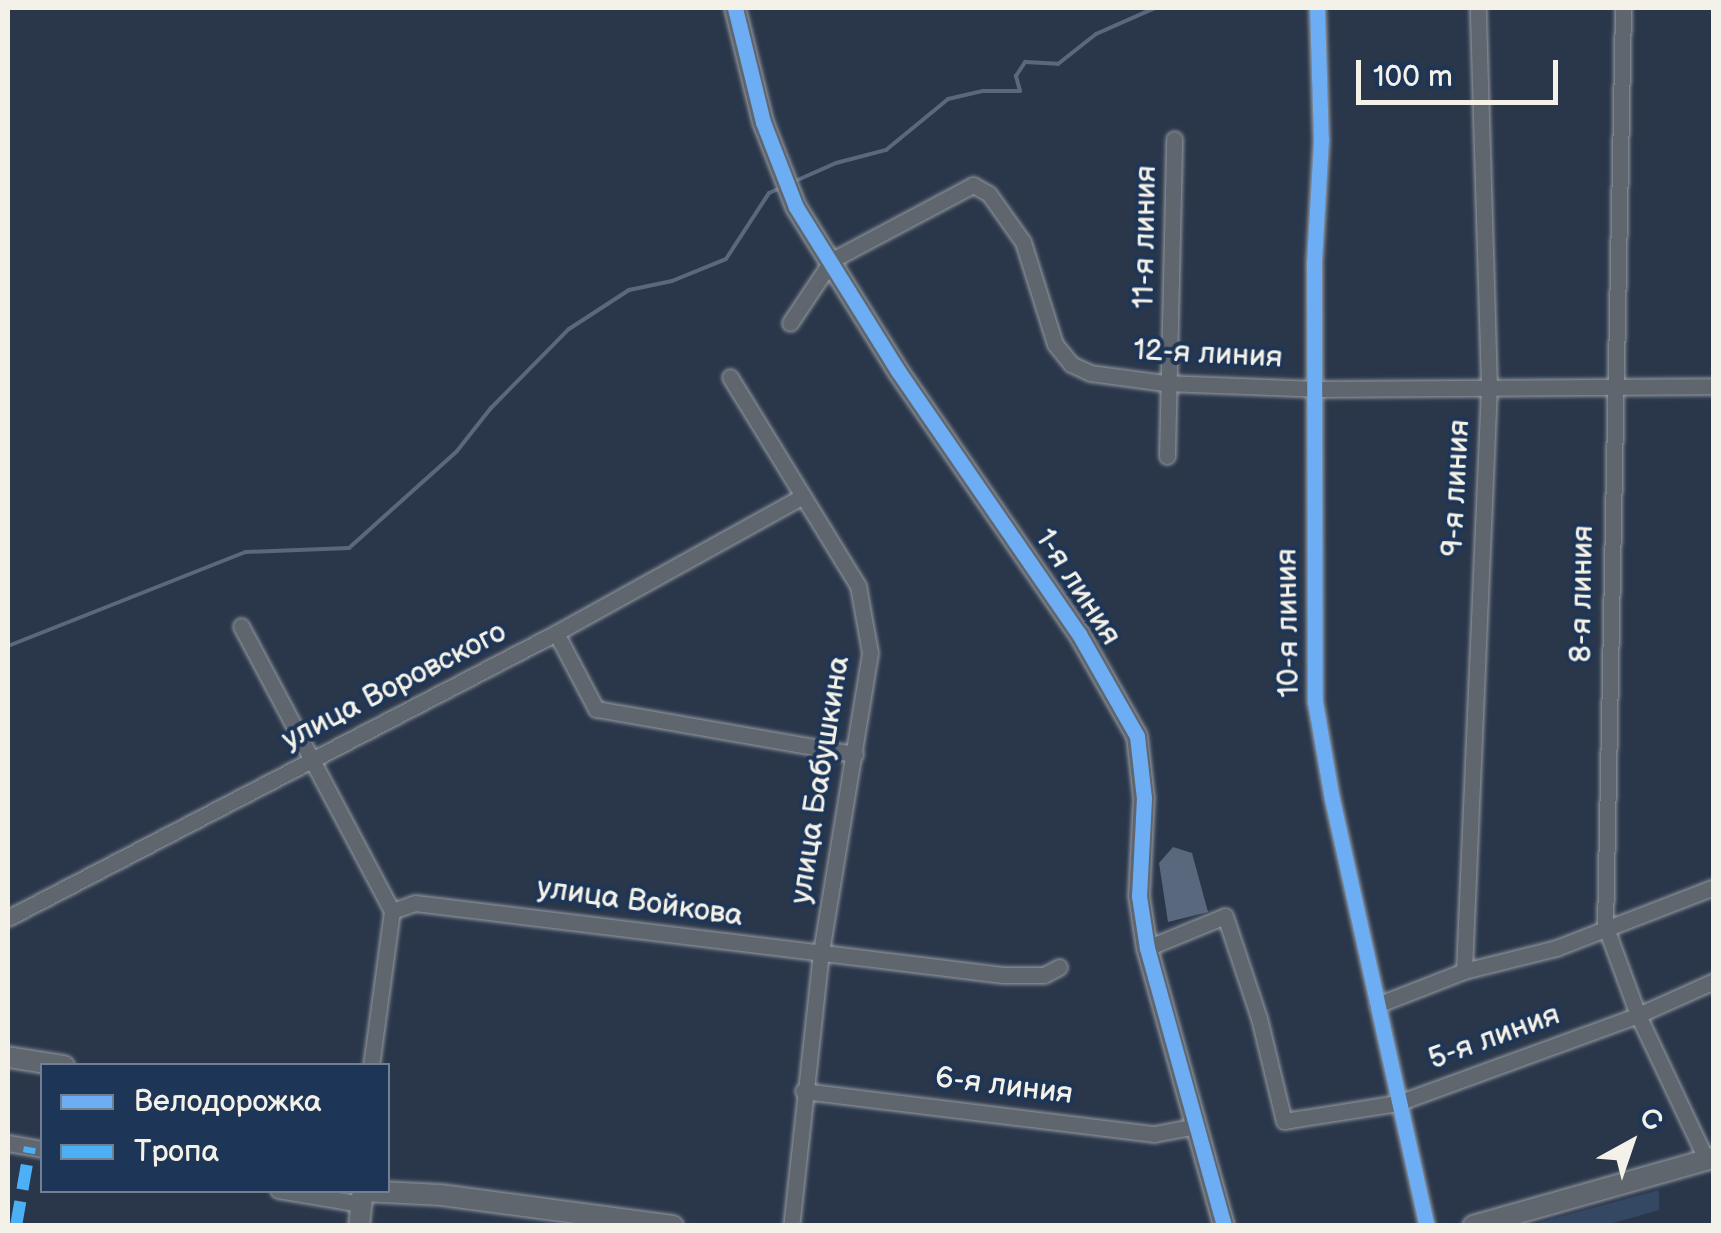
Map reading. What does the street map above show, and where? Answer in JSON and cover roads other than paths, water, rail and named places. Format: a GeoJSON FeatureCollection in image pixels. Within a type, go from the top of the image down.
{"type":"FeatureCollection","features":[{"type":"Feature","properties":{"kind":"street","name":"1-я линия"},"geometry":{"type":"LineString","coordinates":[[736,8],[763,122],[786,184],[898,371],[1079,634],[1138,736],[1144,798],[1139,896],[1147,948],[1224,1226]]}},
{"type":"Feature","properties":{"kind":"street","name":"10-я линия"},"geometry":{"type":"LineString","coordinates":[[1317,8],[1321,140],[1314,263],[1315,702],[1427,1226]]}},
{"type":"Feature","properties":{"kind":"street","name":"9-я линия"},"geometry":{"type":"LineString","coordinates":[[1464,971],[1489,386],[1478,8]]}},
{"type":"Feature","properties":{"kind":"street","name":"8-я линия"},"geometry":{"type":"LineString","coordinates":[[1623,8],[1605,925],[1638,1015],[1710,1159]]}},
{"type":"Feature","properties":{"kind":"street","name":"11-я линия"},"geometry":{"type":"LineString","coordinates":[[1167,456],[1174,139]]}},
{"type":"Feature","properties":{"kind":"street","name":"12-я линия"},"geometry":{"type":"LineString","coordinates":[[832,260],[973,185],[988,194],[1022,242],[1055,344],[1071,364],[1090,374],[1170,383],[1316,389],[1714,386]]}},
{"type":"Feature","properties":{"kind":"street"},"geometry":{"type":"LineString","coordinates":[[790,323],[832,260]]}},
{"type":"Feature","properties":{"kind":"street","name":"улица Бабушкина"},"geometry":{"type":"LineString","coordinates":[[730,377],[858,586],[870,653],[821,952],[791,1226]]}},
{"type":"Feature","properties":{"kind":"street","name":"улица Воровского"},"geometry":{"type":"LineString","coordinates":[[8,918],[556,633],[803,496]]}},
{"type":"Feature","properties":{"kind":"street"},"geometry":{"type":"LineString","coordinates":[[241,626],[314,757],[392,911],[371,1063]]}},
{"type":"Feature","properties":{"kind":"street"},"geometry":{"type":"LineString","coordinates":[[556,633],[596,709],[855,754]]}},
{"type":"Feature","properties":{"kind":"street"},"geometry":{"type":"LineString","coordinates":[[1377,1005],[1464,971],[1556,948],[1605,925],[1714,887]]}},
{"type":"Feature","properties":{"kind":"street","name":"улица Войкова"},"geometry":{"type":"LineString","coordinates":[[392,911],[415,903],[1003,974],[1044,974],[1060,967]]}},
{"type":"Feature","properties":{"kind":"street","name":"5-я линия"},"geometry":{"type":"LineString","coordinates":[[1147,948],[1224,916],[1259,1018],[1284,1120],[1398,1102],[1638,1015],[1714,980]]}},
{"type":"Feature","properties":{"kind":"street"},"geometry":{"type":"LineString","coordinates":[[8,1057],[45,1063]]}},
{"type":"Feature","properties":{"kind":"street","name":"6-я линия"},"geometry":{"type":"LineString","coordinates":[[803,1092],[1154,1134],[1197,1126]]}},
{"type":"Feature","properties":{"kind":"street"},"geometry":{"type":"LineString","coordinates":[[8,1143],[40,1149]]}},
{"type":"Feature","properties":{"kind":"street"},"geometry":{"type":"LineString","coordinates":[[1472,1226],[1710,1159]]}},
{"type":"Feature","properties":{"kind":"street"},"geometry":{"type":"LineString","coordinates":[[297,1193],[361,1203],[441,1195],[673,1226]]}},
{"type":"Feature","properties":{"kind":"waterway"},"geometry":{"type":"LineString","coordinates":[[793,182],[836,163],[886,150],[948,99],[983,91],[1020,91],[1016,76],[1025,62],[1058,64],[1096,34],[1155,8]]}},
{"type":"Feature","properties":{"kind":"waterway"},"geometry":{"type":"LineString","coordinates":[[8,646],[246,552],[349,548],[457,451],[491,408],[569,329],[629,290],[672,281],[726,259],[769,193],[780,188]]}}]}
